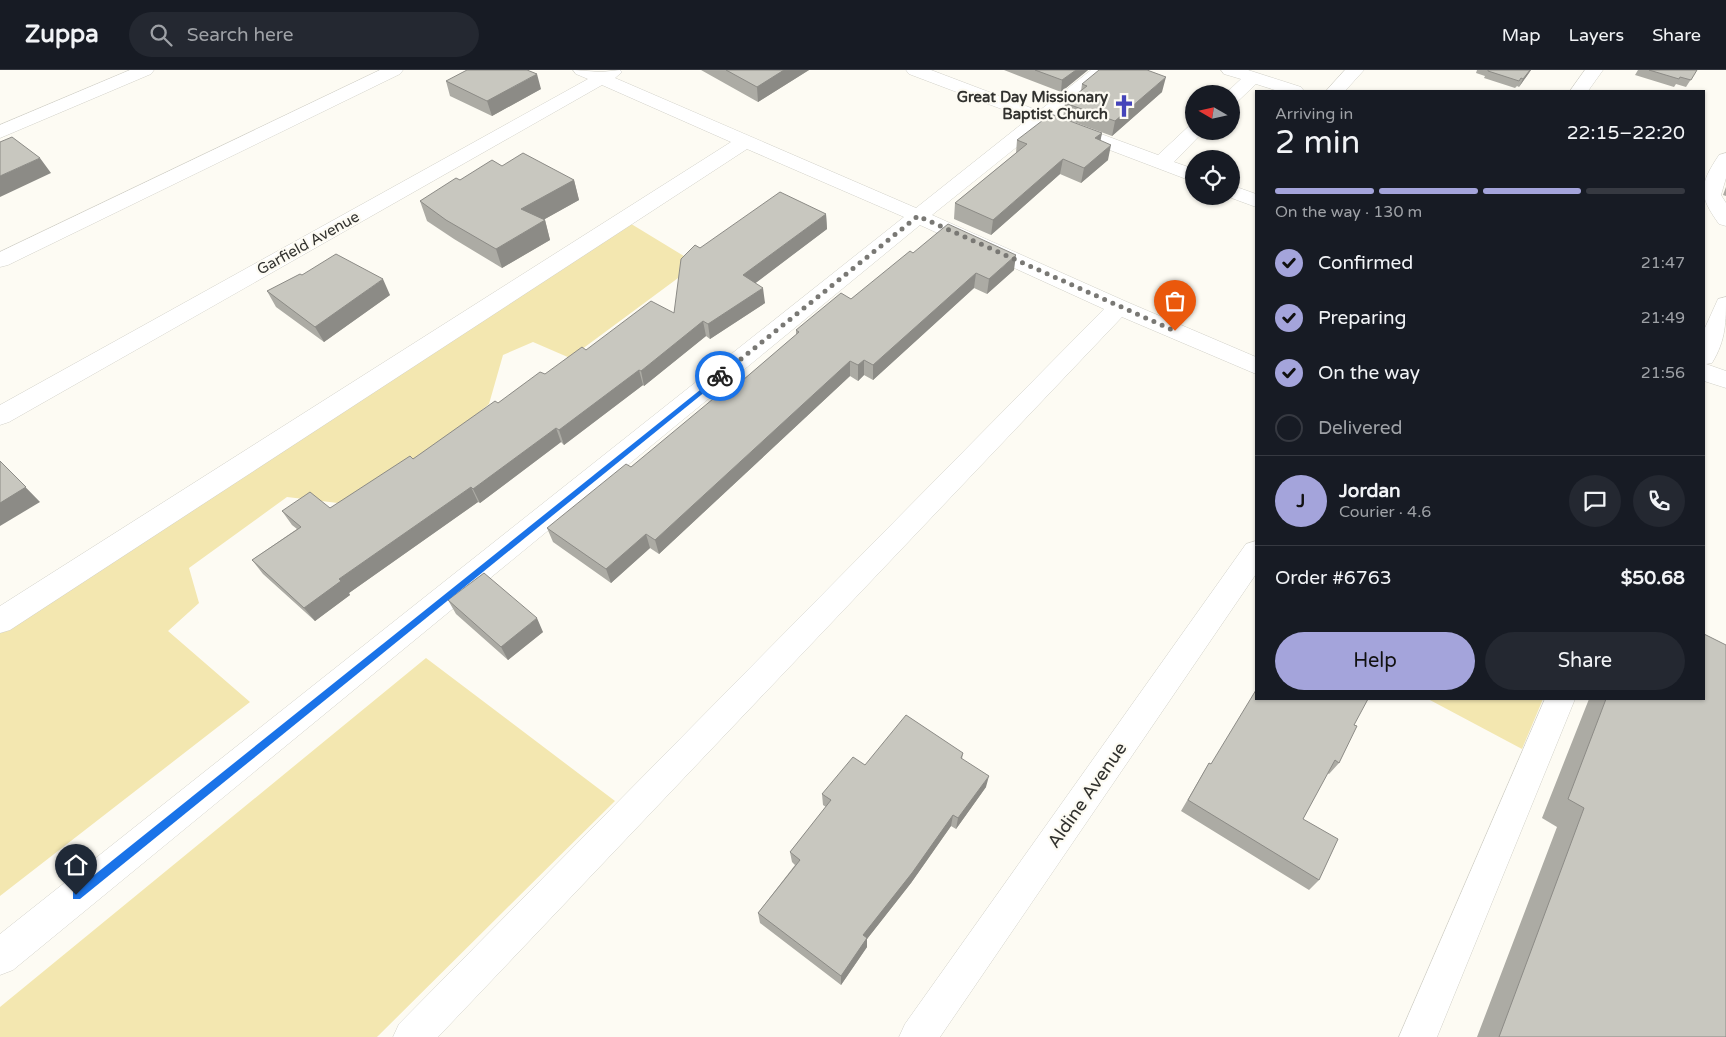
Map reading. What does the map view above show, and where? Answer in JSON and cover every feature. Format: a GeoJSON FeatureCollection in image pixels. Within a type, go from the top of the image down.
{"type":"FeatureCollection","features":[{"type":"Feature","properties":{"kind":"street"},"geometry":{"type":"LineString","coordinates":[[0,132],[145,70]]}},
{"type":"Feature","properties":{"kind":"street"},"geometry":{"type":"LineString","coordinates":[[0,260],[394,70]]}},
{"type":"Feature","properties":{"kind":"street"},"geometry":{"type":"LineString","coordinates":[[915,70],[1185,172]]}},
{"type":"Feature","properties":{"kind":"street"},"geometry":{"type":"LineString","coordinates":[[0,957],[918,216],[1102,70]]}},
{"type":"Feature","properties":{"kind":"street"},"geometry":{"type":"LineString","coordinates":[[1230,70],[1292,90]]}},
{"type":"Feature","properties":{"kind":"street"},"geometry":{"type":"LineString","coordinates":[[1336,90],[1355,70]]}},
{"type":"Feature","properties":{"kind":"street"},"geometry":{"type":"LineString","coordinates":[[1580,90],[1594,70]]}},
{"type":"Feature","properties":{"kind":"street"},"geometry":{"type":"LineString","coordinates":[[600,73],[746,141],[1255,366]]}},
{"type":"Feature","properties":{"kind":"street","name":"Garfield Avenue"},"geometry":{"type":"LineString","coordinates":[[0,416],[600,73]]}},
{"type":"Feature","properties":{"kind":"street"},"geometry":{"type":"LineString","coordinates":[[1240,90],[1253,78]]}},
{"type":"Feature","properties":{"kind":"street"},"geometry":{"type":"LineString","coordinates":[[1162,163],[1186,140]]}},
{"type":"Feature","properties":{"kind":"street"},"geometry":{"type":"LineString","coordinates":[[0,621],[746,141]]}},
{"type":"Feature","properties":{"kind":"street"},"geometry":{"type":"LineString","coordinates":[[1726,158],[1714,182],[1711,195],[1726,220]]}},
{"type":"Feature","properties":{"kind":"street"},"geometry":{"type":"LineString","coordinates":[[1240,195],[1255,201]]}},
{"type":"Feature","properties":{"kind":"street"},"geometry":{"type":"LineString","coordinates":[[1705,355],[1726,304]]}},
{"type":"Feature","properties":{"kind":"street"},"geometry":{"type":"LineString","coordinates":[[412,1037],[1119,307]]}},
{"type":"Feature","properties":{"kind":"street"},"geometry":{"type":"LineString","coordinates":[[1705,372],[1726,380]]}},
{"type":"Feature","properties":{"kind":"street","name":"Aldine Avenue"},"geometry":{"type":"LineString","coordinates":[[918,1037],[1255,553]]}},
{"type":"Feature","properties":{"kind":"street"},"geometry":{"type":"LineString","coordinates":[[1418,1037],[1560,700]]}},
{"type":"Feature","properties":{"kind":"shaded area"},"geometry":{"type":"Polygon","coordinates":[[[628,222],[697,264],[570,358],[533,342],[503,355],[489,404],[422,460],[338,503],[287,497],[189,568],[199,603],[168,631],[250,702],[0,896],[0,632],[628,222]]]}},
{"type":"Feature","properties":{"kind":"shaded area"},"geometry":{"type":"Polygon","coordinates":[[[426,658],[615,801],[377,1037],[0,1037],[0,1007],[426,658]]]}},
{"type":"Feature","properties":{"kind":"shaded area"},"geometry":{"type":"Polygon","coordinates":[[[1430,700],[1543,700],[1522,749],[1430,700]]]}},
{"type":"Feature","properties":{"kind":"building"},"geometry":{"type":"Polygon","coordinates":[[[467,70],[527,70],[537,74],[487,101],[446,81],[467,70]]]}},
{"type":"Feature","properties":{"kind":"building"},"geometry":{"type":"Polygon","coordinates":[[[726,70],[784,70],[757,87],[726,70]]]}},
{"type":"Feature","properties":{"kind":"building"},"geometry":{"type":"Polygon","coordinates":[[[1035,70],[1076,70],[1062,80],[1035,70]]]}},
{"type":"Feature","properties":{"kind":"building"},"geometry":{"type":"Polygon","coordinates":[[[1099,70],[1147,70],[1166,77],[1115,121],[1065,103],[1087,86],[1082,84],[1099,70]]]}},
{"type":"Feature","properties":{"kind":"building"},"geometry":{"type":"Polygon","coordinates":[[[1488,70],[1530,70],[1519,81],[1488,70]]]}},
{"type":"Feature","properties":{"kind":"building"},"geometry":{"type":"Polygon","coordinates":[[[1649,70],[1697,70],[1691,80],[1680,77],[1679,79],[1649,70]]]}},
{"type":"Feature","properties":{"kind":"building"},"geometry":{"type":"Polygon","coordinates":[[[1051,114],[1102,133],[1095,138],[1111,145],[1084,168],[1063,159],[993,220],[955,203],[1027,144],[1017,140],[1051,114]]]}},
{"type":"Feature","properties":{"kind":"building"},"geometry":{"type":"Polygon","coordinates":[[[12,137],[40,158],[0,176],[0,142],[12,137]]]}},
{"type":"Feature","properties":{"kind":"building"},"geometry":{"type":"Polygon","coordinates":[[[523,153],[574,180],[521,209],[545,220],[496,249],[446,220],[420,201],[456,178],[460,180],[492,160],[502,166],[523,153]]]}},
{"type":"Feature","properties":{"kind":"building"},"geometry":{"type":"Polygon","coordinates":[[[780,192],[826,214],[743,275],[763,288],[708,324],[703,321],[641,371],[639,370],[559,430],[556,428],[473,489],[471,487],[339,579],[341,581],[304,608],[252,560],[301,527],[282,511],[310,492],[330,508],[410,456],[413,459],[495,401],[498,403],[540,372],[545,374],[582,347],[586,350],[651,301],[674,313],[681,259],[695,245],[700,248],[780,192]]]}},
{"type":"Feature","properties":{"kind":"building"},"geometry":{"type":"Polygon","coordinates":[[[948,224],[1016,255],[989,279],[976,273],[873,365],[864,360],[858,365],[850,361],[655,540],[646,534],[606,569],[547,528],[626,464],[631,467],[731,384],[736,386],[799,332],[796,330],[841,293],[851,299],[910,251],[913,253],[948,224]]]}},
{"type":"Feature","properties":{"kind":"building"},"geometry":{"type":"Polygon","coordinates":[[[336,254],[383,279],[315,327],[267,291],[300,274],[302,275],[336,254]]]}},
{"type":"Feature","properties":{"kind":"building"},"geometry":{"type":"Polygon","coordinates":[[[0,461],[26,487],[0,503],[0,461]]]}},
{"type":"Feature","properties":{"kind":"building"},"geometry":{"type":"Polygon","coordinates":[[[484,573],[537,618],[501,647],[448,600],[484,573]]]}},
{"type":"Feature","properties":{"kind":"building"},"geometry":{"type":"Polygon","coordinates":[[[1705,634],[1726,645],[1726,1037],[1499,1037],[1584,808],[1568,799],[1606,700],[1705,700],[1705,634]]]}},
{"type":"Feature","properties":{"kind":"building"},"geometry":{"type":"Polygon","coordinates":[[[1255,692],[1255,700],[1367,700],[1354,725],[1357,726],[1339,763],[1335,760],[1303,819],[1338,839],[1319,880],[1188,800],[1209,763],[1211,764],[1255,692]]]}},
{"type":"Feature","properties":{"kind":"building"},"geometry":{"type":"Polygon","coordinates":[[[906,715],[963,753],[961,758],[989,776],[958,818],[953,815],[912,873],[863,935],[867,938],[841,976],[758,913],[800,860],[790,852],[831,800],[822,794],[853,757],[865,765],[906,715]]]}},
{"type":"Feature","properties":{"kind":"way so far"},"geometry":{"type":"LineString","coordinates":[[720,376],[918,216],[1175,331]]}},
{"type":"Feature","properties":{"kind":"place","name":"Great Day Missionary Baptist Church"},"geometry":{"type":"Point","coordinates":[1124,106]}},
{"type":"Feature","properties":{"kind":"route"},"geometry":{"type":"LineString","coordinates":[[76,895],[720,376]]}}]}
